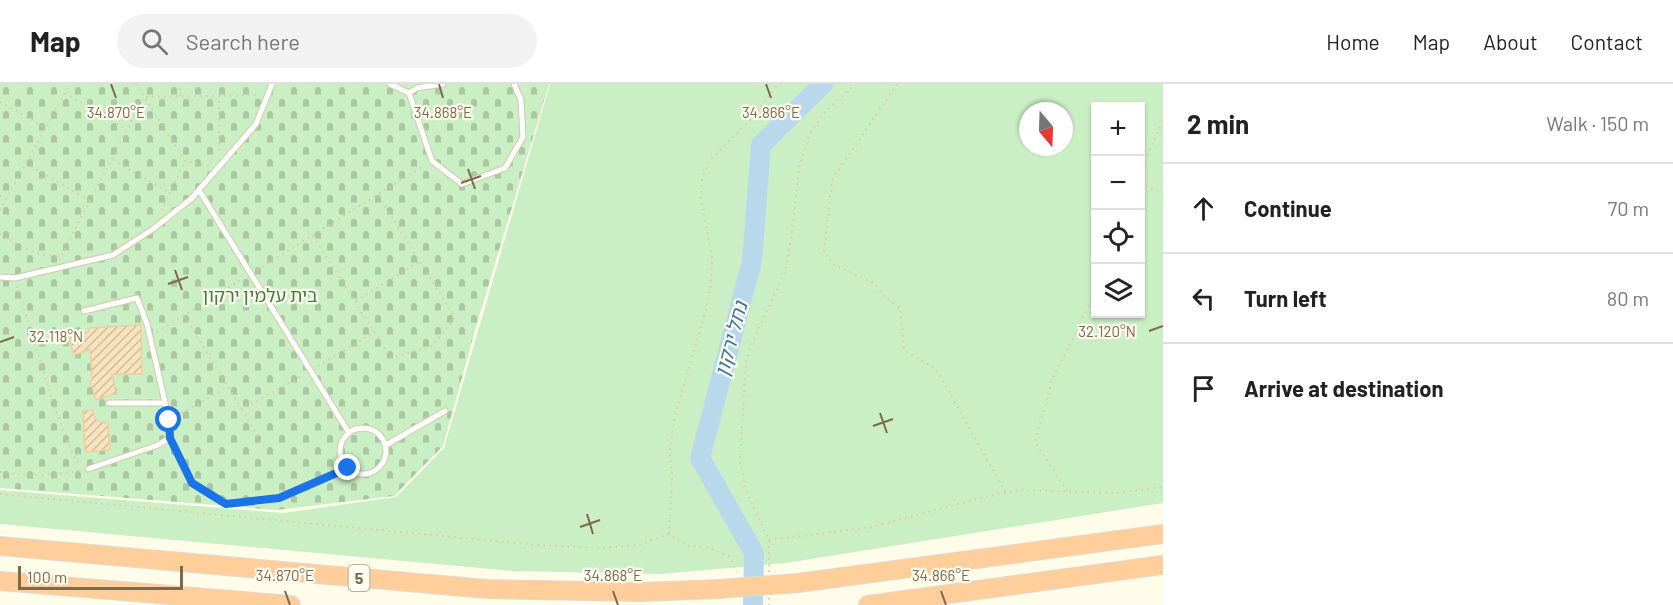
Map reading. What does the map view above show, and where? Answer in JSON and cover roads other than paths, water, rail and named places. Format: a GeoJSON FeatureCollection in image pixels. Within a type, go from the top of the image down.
{"type":"FeatureCollection","features":[{"type":"Feature","properties":{"kind":"highway","name":"5"},"geometry":{"type":"LineString","coordinates":[[0,546],[487,589],[641,592],[798,583],[1163,534]]}},
{"type":"Feature","properties":{"kind":"highway"},"geometry":{"type":"LineString","coordinates":[[868,605],[1163,565]]}},
{"type":"Feature","properties":{"kind":"highway"},"geometry":{"type":"LineString","coordinates":[[0,580],[291,605]]}},
{"type":"Feature","properties":{"kind":"lane"},"geometry":{"type":"LineString","coordinates":[[0,277],[15,278],[113,255],[153,229],[191,199],[256,124],[272,84]]}},
{"type":"Feature","properties":{"kind":"lane"},"geometry":{"type":"LineString","coordinates":[[390,84],[410,93],[432,161],[462,184],[505,168],[523,136],[521,100],[514,84]]}},
{"type":"Feature","properties":{"kind":"lane"},"geometry":{"type":"LineString","coordinates":[[410,93],[417,88],[443,84]]}},
{"type":"Feature","properties":{"kind":"lane"},"geometry":{"type":"LineString","coordinates":[[199,190],[349,433]]}},
{"type":"Feature","properties":{"kind":"lane"},"geometry":{"type":"LineString","coordinates":[[84,311],[137,298],[147,324],[169,420],[170,438],[192,483],[226,504],[279,498],[348,468]]}},
{"type":"Feature","properties":{"kind":"lane"},"geometry":{"type":"LineString","coordinates":[[109,404],[165,403]]}},
{"type":"Feature","properties":{"kind":"lane"},"geometry":{"type":"LineString","coordinates":[[386,445],[445,411]]}},
{"type":"Feature","properties":{"kind":"lane"},"geometry":{"type":"LineString","coordinates":[[356,429],[374,430],[382,437],[386,445],[383,462],[377,469],[362,474],[348,468],[340,454],[344,438],[356,429]]}},
{"type":"Feature","properties":{"kind":"lane"},"geometry":{"type":"LineString","coordinates":[[88,470],[158,445],[170,438]]}},
{"type":"Feature","properties":{"kind":"waterway","name":"נחל ירקון"},"geometry":{"type":"LineString","coordinates":[[753,605],[754,553],[700,458],[752,261],[761,145],[823,84]]}},
{"type":"Feature","properties":{"kind":"park label","name":"בית עלמין ירקון"},"geometry":{"type":"Point","coordinates":[260,296]}}]}
